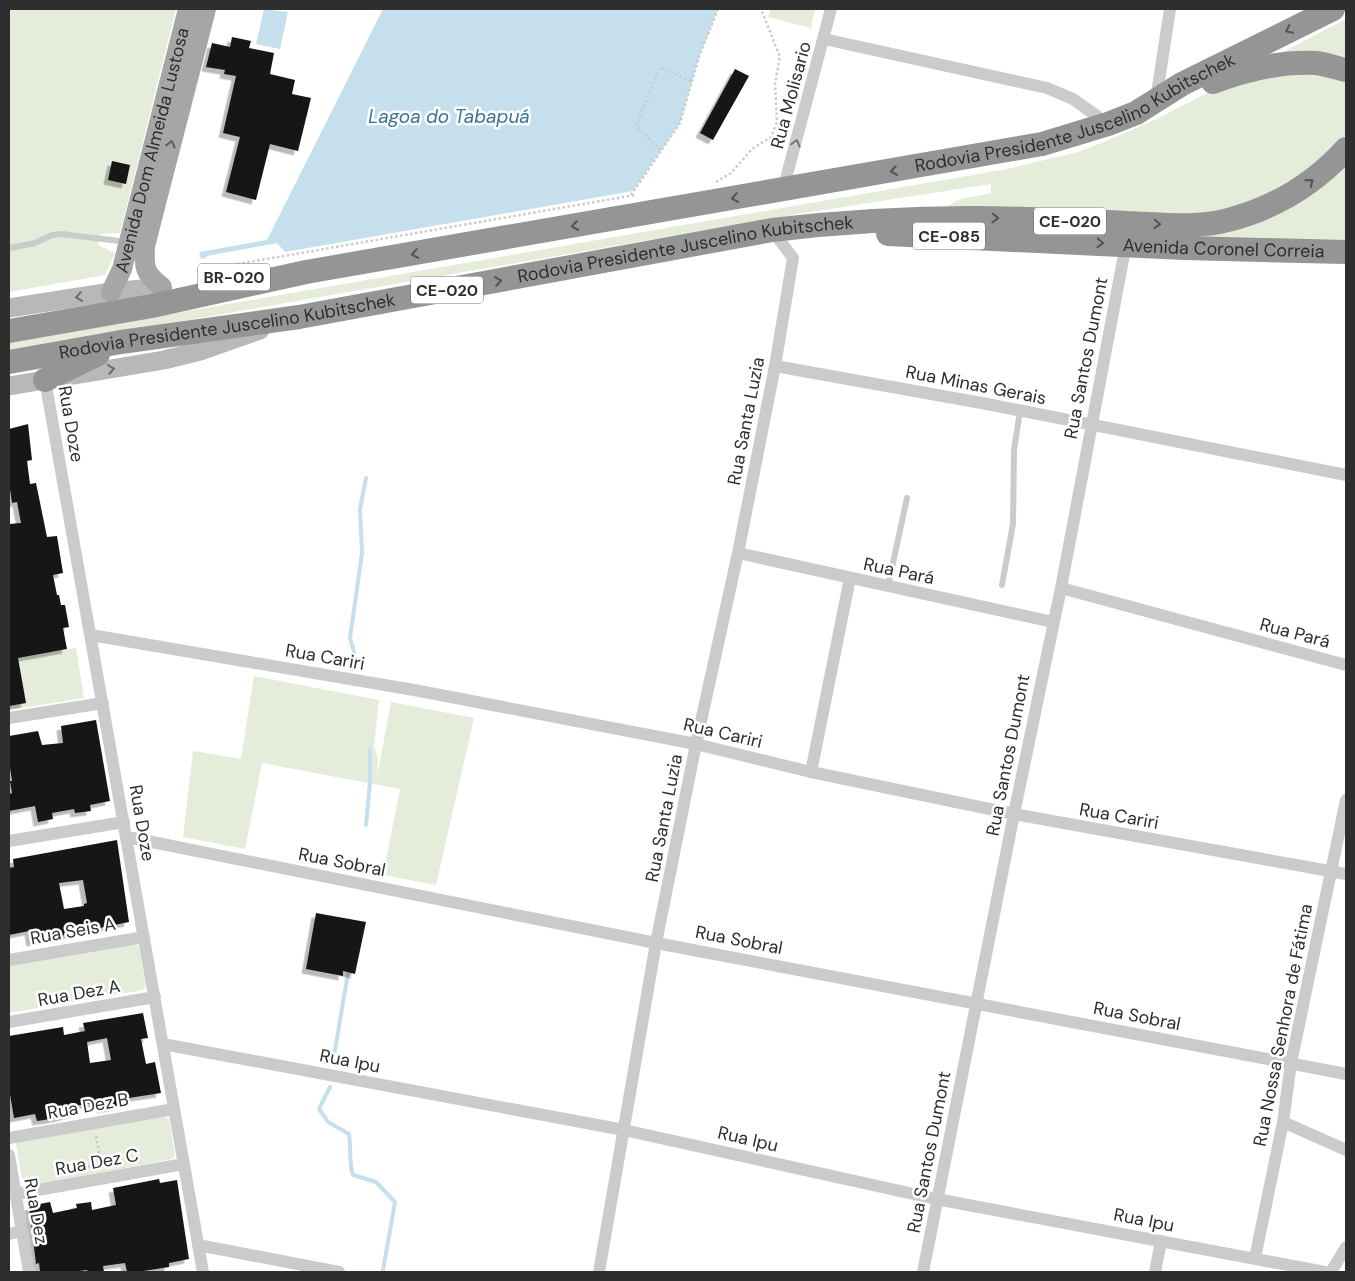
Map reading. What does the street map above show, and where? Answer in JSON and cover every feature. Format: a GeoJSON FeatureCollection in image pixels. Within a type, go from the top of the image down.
{"type":"FeatureCollection","features":[{"type":"Feature","properties":{"kind":"highway","name":"Rodovia Presidente Juscelino Kubitschek"},"geometry":{"type":"LineString","coordinates":[[9,331],[152,306],[306,272],[1012,151],[1108,124],[1160,100],[1182,84],[1332,9]]}},
{"type":"Feature","properties":{"kind":"highway"},"geometry":{"type":"LineString","coordinates":[[1160,100],[1178,97],[1248,70],[1275,66],[1316,64],[1346,70]]}},
{"type":"Feature","properties":{"kind":"highway","name":"Rodovia Presidente Juscelino Kubitschek"},"geometry":{"type":"LineString","coordinates":[[9,362],[121,342],[299,317],[772,230],[842,222],[937,218],[1206,224],[1253,213],[1276,204],[1303,188],[1334,162],[1346,149]]}},
{"type":"Feature","properties":{"kind":"highway","name":"Avenida Coronel Correia"},"geometry":{"type":"LineString","coordinates":[[772,230],[1346,252]]}},
{"type":"Feature","properties":{"kind":"highway","name":"BR-020"},"geometry":{"type":"LineString","coordinates":[[162,287],[272,271],[306,272]]}},
{"type":"Feature","properties":{"kind":"highway"},"geometry":{"type":"LineString","coordinates":[[45,380],[121,342]]}},
{"type":"Feature","properties":{"kind":"main road","name":"Avenida Dom Almeida Lustosa"},"geometry":{"type":"LineString","coordinates":[[187,50],[188,9]]}},
{"type":"Feature","properties":{"kind":"main road","name":"Avenida Dom Almeida Lustosa"},"geometry":{"type":"LineString","coordinates":[[112,292],[122,269],[137,244],[187,50],[206,9]]}},
{"type":"Feature","properties":{"kind":"main road","name":"Avenida Dom Almeida Lustosa"},"geometry":{"type":"LineString","coordinates":[[137,244],[149,277],[162,287]]}},
{"type":"Feature","properties":{"kind":"main road","name":"BR-020"},"geometry":{"type":"LineString","coordinates":[[9,308],[112,292],[162,287]]}},
{"type":"Feature","properties":{"kind":"main road"},"geometry":{"type":"LineString","coordinates":[[9,386],[164,360],[200,351],[299,317]]}},
{"type":"Feature","properties":{"kind":"street","name":"Rua Molisario"},"geometry":{"type":"LineString","coordinates":[[783,190],[831,9]]}},
{"type":"Feature","properties":{"kind":"street"},"geometry":{"type":"LineString","coordinates":[[1160,100],[1170,9]]}},
{"type":"Feature","properties":{"kind":"street"},"geometry":{"type":"LineString","coordinates":[[824,39],[1047,88],[1072,99],[1108,124]]}},
{"type":"Feature","properties":{"kind":"street","name":"Rua Santa Luzia"},"geometry":{"type":"LineString","coordinates":[[598,1272],[656,943],[696,744],[738,553],[774,366],[792,258],[772,230]]}},
{"type":"Feature","properties":{"kind":"street","name":"Rua Santos Dumont"},"geometry":{"type":"LineString","coordinates":[[923,1272],[936,1199],[1061,588],[1090,426],[1126,244]]}},
{"type":"Feature","properties":{"kind":"street","name":"Rua Minas Gerais"},"geometry":{"type":"LineString","coordinates":[[774,366],[1020,411],[1346,475]]}},
{"type":"Feature","properties":{"kind":"street","name":"Rua Doze"},"geometry":{"type":"LineString","coordinates":[[45,380],[203,1272]]}},
{"type":"Feature","properties":{"kind":"street","name":"Rua Pará"},"geometry":{"type":"LineString","coordinates":[[738,553],[1053,622]]}},
{"type":"Feature","properties":{"kind":"street"},"geometry":{"type":"LineString","coordinates":[[811,772],[850,578]]}},
{"type":"Feature","properties":{"kind":"street","name":"Rua Pará"},"geometry":{"type":"LineString","coordinates":[[1061,588],[1346,665]]}},
{"type":"Feature","properties":{"kind":"street","name":"Rua Cariri"},"geometry":{"type":"LineString","coordinates":[[91,636],[414,690],[696,744],[811,772],[1014,814],[1346,874]]}},
{"type":"Feature","properties":{"kind":"street"},"geometry":{"type":"LineString","coordinates":[[9,718],[103,702]]}},
{"type":"Feature","properties":{"kind":"street","name":"Rua Nossa Senhora de Fátima"},"geometry":{"type":"LineString","coordinates":[[1255,1258],[1283,1122],[1291,1063],[1346,800]]}},
{"type":"Feature","properties":{"kind":"street"},"geometry":{"type":"LineString","coordinates":[[9,841],[124,822]]}},
{"type":"Feature","properties":{"kind":"street","name":"Rua Sobral"},"geometry":{"type":"LineString","coordinates":[[127,837],[656,943],[1346,1074]]}},
{"type":"Feature","properties":{"kind":"street","name":"Rua Seis A"},"geometry":{"type":"LineString","coordinates":[[9,960],[144,937]]}},
{"type":"Feature","properties":{"kind":"street","name":"Rua Dez A"},"geometry":{"type":"LineString","coordinates":[[9,1022],[155,997]]}},
{"type":"Feature","properties":{"kind":"street","name":"Rua Ipu"},"geometry":{"type":"LineString","coordinates":[[163,1044],[624,1130],[936,1199],[1325,1272]]}},
{"type":"Feature","properties":{"kind":"street","name":"Rua Dez B"},"geometry":{"type":"LineString","coordinates":[[9,1138],[174,1108]]}},
{"type":"Feature","properties":{"kind":"street"},"geometry":{"type":"LineString","coordinates":[[1283,1122],[1346,1150]]}},
{"type":"Feature","properties":{"kind":"street","name":"Rua Dez"},"geometry":{"type":"LineString","coordinates":[[9,1155],[29,1272]]}},
{"type":"Feature","properties":{"kind":"street","name":"Rua Dez C"},"geometry":{"type":"LineString","coordinates":[[15,1194],[184,1164]]}},
{"type":"Feature","properties":{"kind":"street"},"geometry":{"type":"LineString","coordinates":[[9,1234],[22,1231]]}},
{"type":"Feature","properties":{"kind":"street"},"geometry":{"type":"LineString","coordinates":[[1155,1272],[1161,1241]]}},
{"type":"Feature","properties":{"kind":"street"},"geometry":{"type":"LineString","coordinates":[[198,1245],[339,1272]]}},
{"type":"Feature","properties":{"kind":"street"},"geometry":{"type":"LineString","coordinates":[[1331,1272],[1346,1247]]}},
{"type":"Feature","properties":{"kind":"lane"},"geometry":{"type":"LineString","coordinates":[[9,248],[35,243],[52,235],[62,234],[137,244]]}},
{"type":"Feature","properties":{"kind":"lane"},"geometry":{"type":"LineString","coordinates":[[1002,585],[1013,524],[1014,450],[1020,411]]}},
{"type":"Feature","properties":{"kind":"lane"},"geometry":{"type":"LineString","coordinates":[[888,586],[907,498]]}},
{"type":"Feature","properties":{"kind":"path"},"geometry":{"type":"LineString","coordinates":[[631,195],[680,123],[699,56],[718,9]]}},
{"type":"Feature","properties":{"kind":"path"},"geometry":{"type":"LineString","coordinates":[[712,184],[731,173],[752,149],[771,137],[777,122],[775,83],[780,57],[761,9]]}},
{"type":"Feature","properties":{"kind":"path"},"geometry":{"type":"LineString","coordinates":[[662,150],[636,126],[660,67],[692,82]]}},
{"type":"Feature","properties":{"kind":"path"},"geometry":{"type":"LineString","coordinates":[[203,270],[631,195],[641,197]]}},
{"type":"Feature","properties":{"kind":"path"},"geometry":{"type":"LineString","coordinates":[[96,1136],[102,1164]]}},
{"type":"Feature","properties":{"kind":"green space"},"geometry":{"type":"Polygon","coordinates":[[[9,9],[176,9],[120,233],[100,234],[98,245],[115,253],[105,275],[9,292],[9,9]]]}},
{"type":"Feature","properties":{"kind":"green space"},"geometry":{"type":"Polygon","coordinates":[[[771,9],[815,9],[811,28],[768,17],[771,9]]]}},
{"type":"Feature","properties":{"kind":"green space"},"geometry":{"type":"Polygon","coordinates":[[[1346,19],[1346,59],[1277,55],[1346,19]]]}},
{"type":"Feature","properties":{"kind":"green space"},"geometry":{"type":"Polygon","coordinates":[[[1311,73],[1346,78],[1346,134],[1327,157],[1265,199],[1198,216],[943,210],[957,200],[991,193],[991,184],[810,212],[9,351],[9,342],[1007,169],[1078,152],[1159,118],[1205,94],[1248,79],[1311,73]]]}},
{"type":"Feature","properties":{"kind":"green space"},"geometry":{"type":"Polygon","coordinates":[[[1346,162],[1346,245],[929,225],[1197,233],[1346,162]]]}},
{"type":"Feature","properties":{"kind":"green space"},"geometry":{"type":"Polygon","coordinates":[[[76,648],[84,698],[9,710],[9,659],[76,648]]]}},
{"type":"Feature","properties":{"kind":"green space"},"geometry":{"type":"Polygon","coordinates":[[[254,676],[379,700],[374,746],[378,759],[377,777],[391,702],[474,718],[436,885],[383,875],[400,789],[262,763],[245,849],[183,837],[193,751],[241,759],[254,676]]]}},
{"type":"Feature","properties":{"kind":"green space"},"geometry":{"type":"Polygon","coordinates":[[[135,944],[139,947],[146,986],[143,990],[9,1013],[9,965],[135,944]]]}},
{"type":"Feature","properties":{"kind":"green space"},"geometry":{"type":"Polygon","coordinates":[[[165,1117],[169,1119],[175,1156],[173,1159],[27,1186],[23,1184],[16,1144],[19,1140],[165,1117]]]}},
{"type":"Feature","properties":{"kind":"water"},"geometry":{"type":"Polygon","coordinates":[[[264,9],[288,12],[280,49],[256,44],[264,9]]]}},
{"type":"Feature","properties":{"kind":"water","name":"Lagoa do Tabapuá"},"geometry":{"type":"Polygon","coordinates":[[[383,9],[718,9],[699,57],[680,123],[633,191],[285,252],[277,243],[207,256],[201,259],[199,252],[267,240],[383,9]]]}},
{"type":"Feature","properties":{"kind":"building"},"geometry":{"type":"Polygon","coordinates":[[[232,37],[251,41],[249,48],[274,53],[270,74],[295,80],[292,94],[311,98],[298,151],[270,144],[256,200],[226,192],[240,137],[223,133],[236,76],[224,74],[225,70],[206,67],[212,43],[230,47],[232,37]]]}},
{"type":"Feature","properties":{"kind":"building"},"geometry":{"type":"Polygon","coordinates":[[[735,69],[749,76],[713,140],[700,133],[735,69]]]}},
{"type":"Feature","properties":{"kind":"building"},"geometry":{"type":"Polygon","coordinates":[[[112,161],[130,165],[126,184],[108,180],[112,161]]]}},
{"type":"Feature","properties":{"kind":"building"},"geometry":{"type":"Polygon","coordinates":[[[28,424],[32,460],[27,461],[30,484],[36,483],[47,537],[57,536],[63,573],[53,575],[61,605],[65,605],[69,627],[63,628],[67,649],[18,658],[26,703],[9,706],[9,524],[21,523],[17,502],[12,503],[9,482],[9,429],[28,424]]]}},
{"type":"Feature","properties":{"kind":"building"},"geometry":{"type":"Polygon","coordinates":[[[96,720],[110,801],[90,805],[91,811],[75,813],[74,809],[52,813],[53,819],[38,822],[35,806],[9,811],[9,794],[12,793],[10,781],[12,781],[9,761],[9,736],[38,731],[42,745],[63,743],[61,726],[96,720]]]}},
{"type":"Feature","properties":{"kind":"building"},"geometry":{"type":"Polygon","coordinates":[[[117,840],[129,922],[31,942],[29,931],[9,935],[9,868],[14,867],[13,859],[117,840]],[[83,880],[59,883],[64,909],[84,906],[87,903],[83,880]]]}},
{"type":"Feature","properties":{"kind":"building"},"geometry":{"type":"Polygon","coordinates":[[[316,913],[366,922],[355,974],[343,971],[343,976],[306,969],[316,913]]]}},
{"type":"Feature","properties":{"kind":"building"},"geometry":{"type":"Polygon","coordinates":[[[143,1013],[148,1038],[141,1039],[146,1064],[155,1062],[161,1093],[116,1100],[117,1106],[102,1109],[101,1102],[74,1106],[76,1113],[57,1118],[37,1121],[35,1114],[14,1118],[9,1089],[9,1036],[63,1027],[64,1035],[85,1031],[83,1023],[143,1013]],[[107,1038],[87,1042],[90,1063],[111,1060],[107,1038]]]}},
{"type":"Feature","properties":{"kind":"building"},"geometry":{"type":"Polygon","coordinates":[[[159,1179],[160,1183],[177,1180],[189,1259],[169,1263],[169,1267],[137,1272],[127,1272],[125,1263],[103,1266],[104,1272],[88,1272],[87,1270],[71,1272],[40,1271],[39,1263],[36,1264],[29,1206],[50,1202],[53,1213],[77,1208],[76,1204],[91,1202],[92,1210],[116,1205],[113,1188],[159,1179]]]}},
{"type":"Feature","properties":{"kind":"waterway"},"geometry":{"type":"LineString","coordinates":[[352,669],[354,652],[350,638],[362,553],[360,509],[366,478]]}},
{"type":"Feature","properties":{"kind":"waterway"},"geometry":{"type":"LineString","coordinates":[[366,825],[370,782],[370,749]]}},
{"type":"Feature","properties":{"kind":"waterway"},"geometry":{"type":"LineString","coordinates":[[333,1062],[348,973]]}},
{"type":"Feature","properties":{"kind":"waterway"},"geometry":{"type":"LineString","coordinates":[[330,1087],[319,1109],[328,1122],[349,1134],[353,1175],[376,1182],[395,1202],[383,1270]]}}]}
